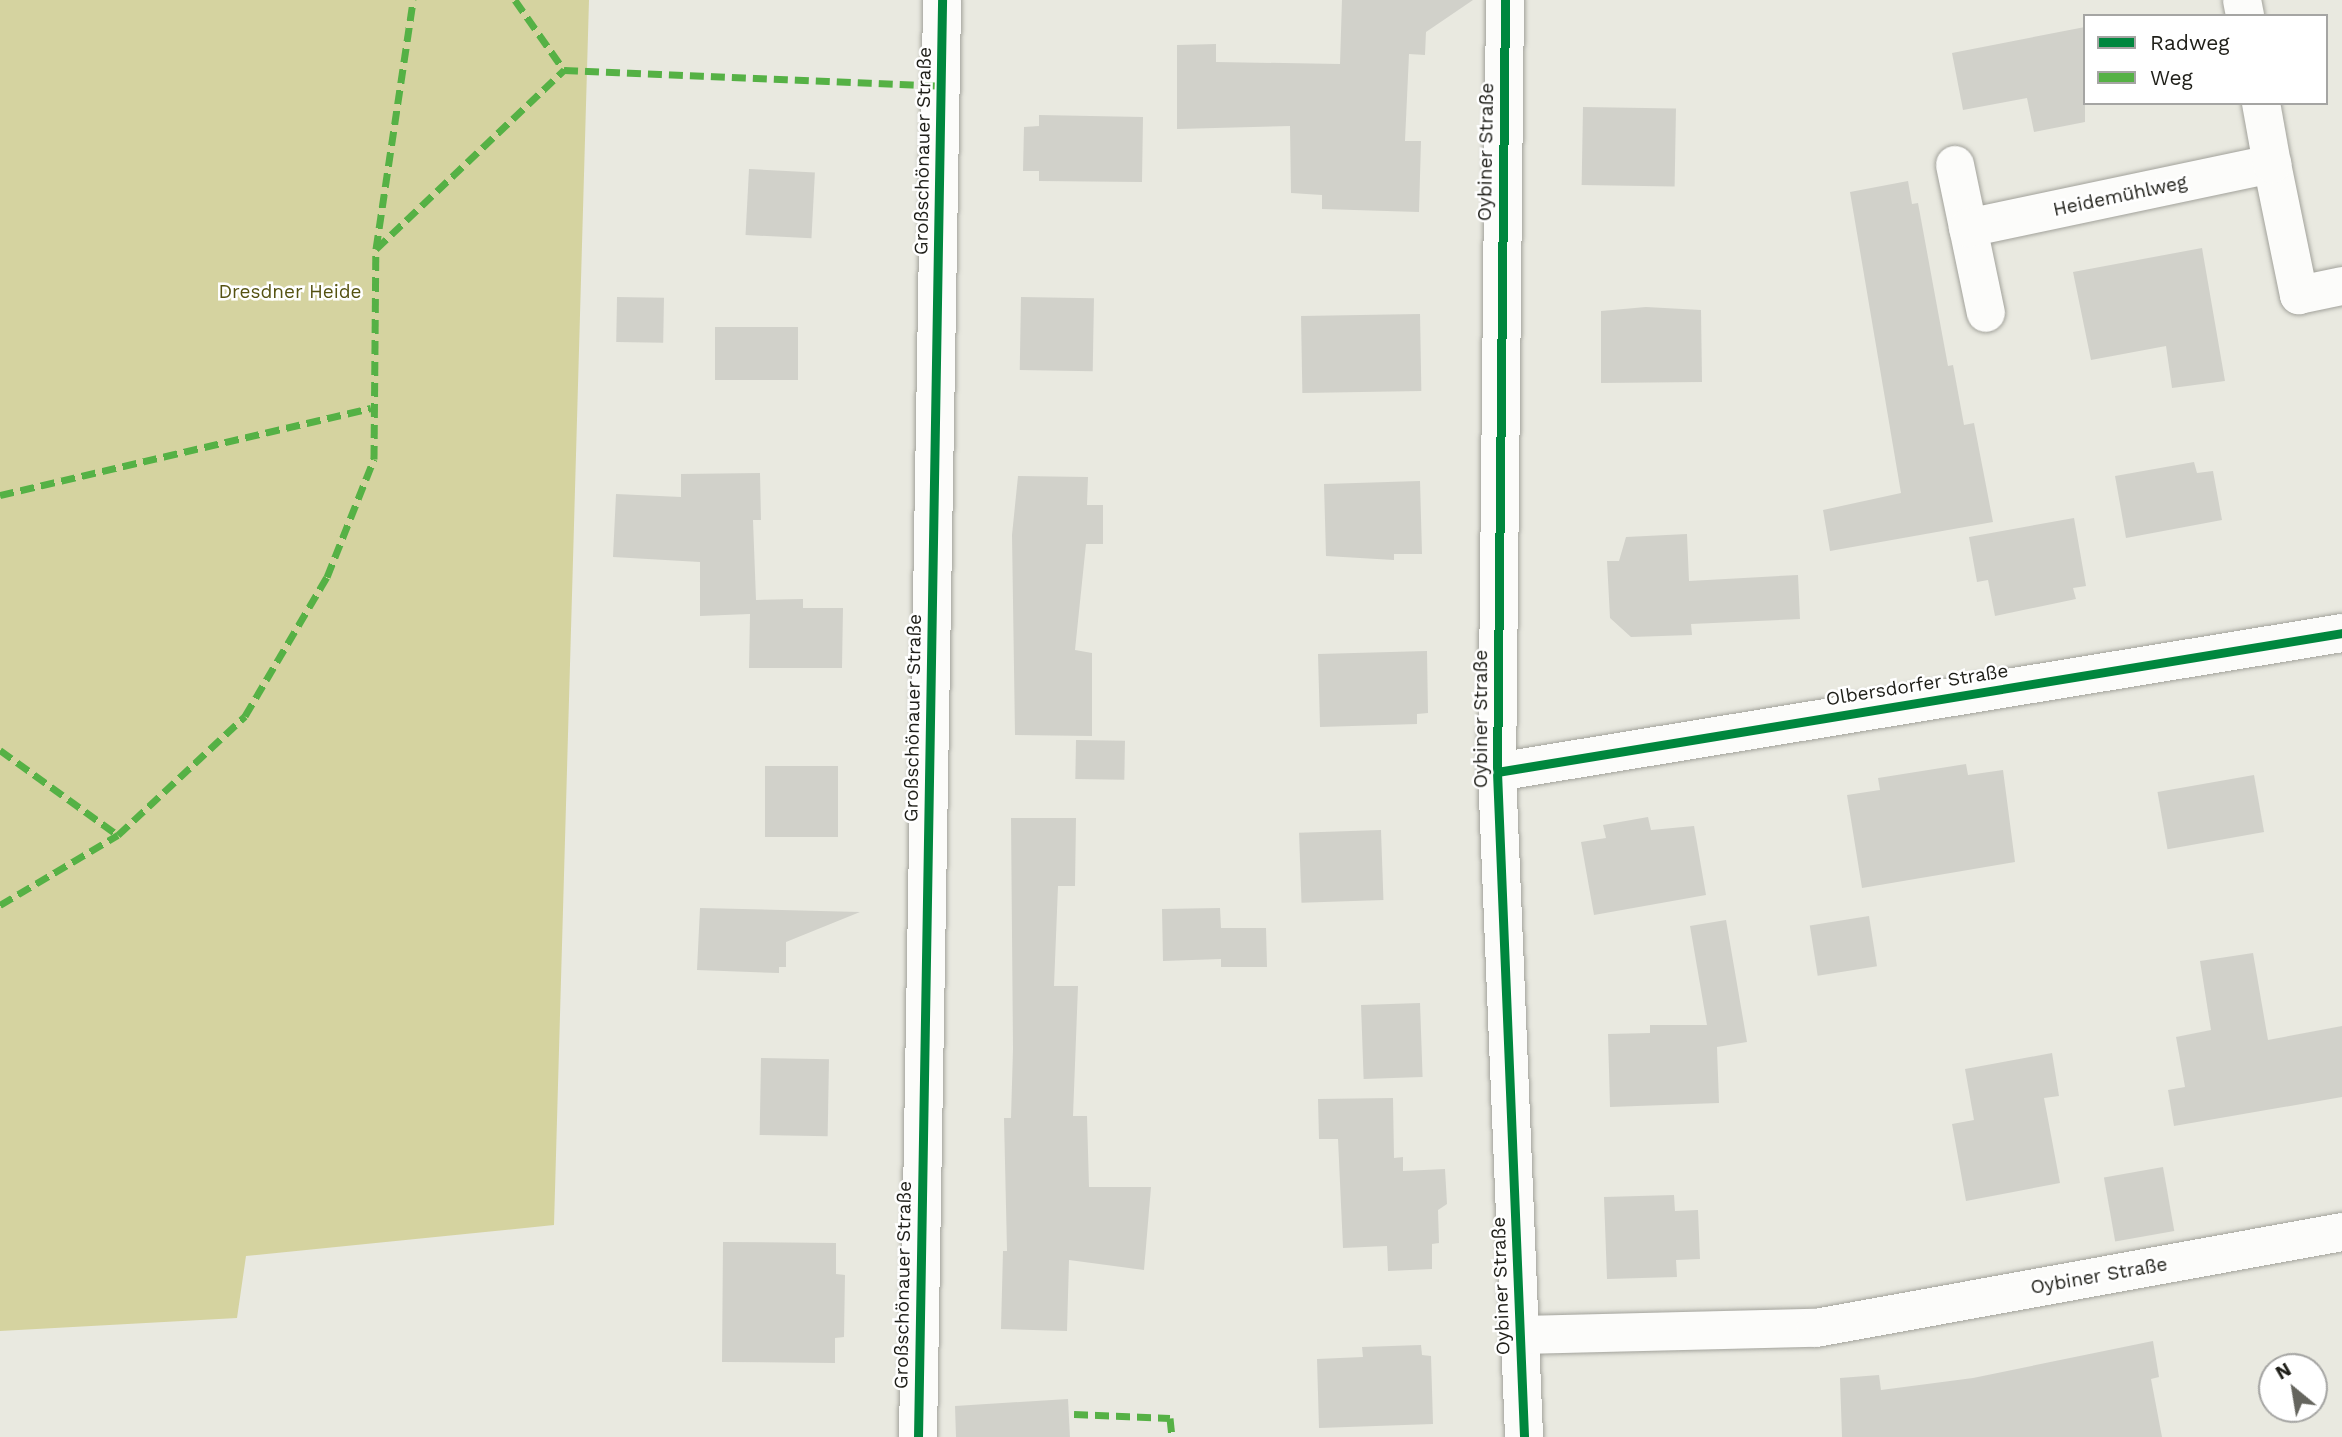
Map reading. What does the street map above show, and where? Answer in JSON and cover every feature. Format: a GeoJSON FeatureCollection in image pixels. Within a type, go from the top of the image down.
{"type":"FeatureCollection","features":[{"type":"Feature","properties":{"kind":"street","name":"Großschönauer Straße"},"geometry":{"type":"LineString","coordinates":[[918,1437],[942,0]]}},
{"type":"Feature","properties":{"kind":"street","name":"Oybiner Straße"},"geometry":{"type":"LineString","coordinates":[[1505,0],[1497,772],[1524,1437]]}},
{"type":"Feature","properties":{"kind":"street"},"geometry":{"type":"LineString","coordinates":[[2261,105],[2300,295],[2342,286]]}},
{"type":"Feature","properties":{"kind":"street","name":"Heidemühlweg"},"geometry":{"type":"LineString","coordinates":[[1968,228],[2272,164]]}},
{"type":"Feature","properties":{"kind":"street"},"geometry":{"type":"LineString","coordinates":[[1955,165],[1986,313]]}},
{"type":"Feature","properties":{"kind":"street","name":"Olbersdorfer Straße"},"geometry":{"type":"LineString","coordinates":[[1497,772],[2342,633]]}},
{"type":"Feature","properties":{"kind":"street","name":"Oybiner Straße"},"geometry":{"type":"LineString","coordinates":[[1521,1335],[1816,1328],[2342,1232]]}},
{"type":"Feature","properties":{"kind":"green space","name":"Dresdner Heide"},"geometry":{"type":"Polygon","coordinates":[[[0,0],[589,0],[554,1225],[246,1256],[237,1318],[0,1331],[0,0]]]}},
{"type":"Feature","properties":{"kind":"building"},"geometry":{"type":"Polygon","coordinates":[[[1342,0],[1473,0],[1426,32],[1425,55],[1409,54],[1405,141],[1421,141],[1419,212],[1322,209],[1322,195],[1291,193],[1290,126],[1177,129],[1177,45],[1216,44],[1216,62],[1340,64],[1342,0]]]}},
{"type":"Feature","properties":{"kind":"building"},"geometry":{"type":"Polygon","coordinates":[[[2083,27],[2085,122],[2034,132],[2027,98],[1963,110],[1952,53],[2083,27]]]}},
{"type":"Feature","properties":{"kind":"building"},"geometry":{"type":"Polygon","coordinates":[[[1583,107],[1676,109],[1675,187],[1582,185],[1583,107]]]}},
{"type":"Feature","properties":{"kind":"building"},"geometry":{"type":"Polygon","coordinates":[[[1039,115],[1143,117],[1142,182],[1039,181],[1039,171],[1023,171],[1024,127],[1039,126],[1039,115]]]}},
{"type":"Feature","properties":{"kind":"building"},"geometry":{"type":"Polygon","coordinates":[[[749,169],[815,172],[811,238],[746,235],[749,169]]]}},
{"type":"Feature","properties":{"kind":"building"},"geometry":{"type":"Polygon","coordinates":[[[1908,181],[1912,204],[1918,203],[1948,366],[1953,365],[1964,425],[1974,423],[1993,522],[1830,551],[1823,510],[1901,493],[1850,192],[1908,181]]]}},
{"type":"Feature","properties":{"kind":"building"},"geometry":{"type":"Polygon","coordinates":[[[2202,248],[2225,381],[2172,388],[2166,346],[2091,360],[2073,272],[2202,248]]]}},
{"type":"Feature","properties":{"kind":"building"},"geometry":{"type":"Polygon","coordinates":[[[617,297],[664,298],[663,343],[616,342],[617,297]]]}},
{"type":"Feature","properties":{"kind":"building"},"geometry":{"type":"Polygon","coordinates":[[[1021,297],[1094,298],[1093,371],[1020,370],[1021,297]]]}},
{"type":"Feature","properties":{"kind":"building"},"geometry":{"type":"Polygon","coordinates":[[[1646,307],[1701,310],[1702,382],[1601,383],[1601,311],[1646,307]]]}},
{"type":"Feature","properties":{"kind":"building"},"geometry":{"type":"Polygon","coordinates":[[[1420,314],[1421,391],[1302,393],[1301,316],[1420,314]]]}},
{"type":"Feature","properties":{"kind":"building"},"geometry":{"type":"Polygon","coordinates":[[[715,327],[798,327],[798,380],[715,380],[715,327]]]}},
{"type":"Feature","properties":{"kind":"building"},"geometry":{"type":"Polygon","coordinates":[[[2194,462],[2197,473],[2213,471],[2222,520],[2126,538],[2115,476],[2194,462]]]}},
{"type":"Feature","properties":{"kind":"building"},"geometry":{"type":"Polygon","coordinates":[[[760,473],[761,520],[753,520],[756,600],[803,599],[803,608],[843,608],[842,668],[749,668],[750,614],[700,616],[700,562],[613,557],[616,494],[681,497],[681,474],[760,473]]]}},
{"type":"Feature","properties":{"kind":"building"},"geometry":{"type":"Polygon","coordinates":[[[1018,476],[1088,477],[1087,505],[1103,505],[1103,544],[1086,544],[1075,650],[1092,653],[1092,736],[1015,735],[1012,535],[1018,476]]]}},
{"type":"Feature","properties":{"kind":"building"},"geometry":{"type":"Polygon","coordinates":[[[1420,481],[1422,554],[1394,554],[1394,560],[1326,556],[1324,484],[1420,481]]]}},
{"type":"Feature","properties":{"kind":"building"},"geometry":{"type":"Polygon","coordinates":[[[2074,518],[2086,586],[2073,588],[2076,599],[1995,616],[1988,580],[1977,582],[1969,537],[2074,518]]]}},
{"type":"Feature","properties":{"kind":"building"},"geometry":{"type":"Polygon","coordinates":[[[1687,534],[1689,581],[1798,575],[1800,619],[1691,624],[1692,635],[1631,637],[1610,618],[1607,561],[1619,561],[1626,537],[1687,534]]]}},
{"type":"Feature","properties":{"kind":"building"},"geometry":{"type":"Polygon","coordinates":[[[1427,651],[1428,713],[1417,714],[1417,724],[1320,727],[1318,654],[1427,651]]]}},
{"type":"Feature","properties":{"kind":"building"},"geometry":{"type":"Polygon","coordinates":[[[1076,740],[1125,741],[1124,780],[1075,779],[1076,740]]]}},
{"type":"Feature","properties":{"kind":"building"},"geometry":{"type":"Polygon","coordinates":[[[1966,764],[1968,775],[2003,770],[2015,862],[1862,888],[1847,795],[1880,790],[1878,778],[1966,764]]]}},
{"type":"Feature","properties":{"kind":"building"},"geometry":{"type":"Polygon","coordinates":[[[765,766],[838,766],[838,837],[765,837],[765,766]]]}},
{"type":"Feature","properties":{"kind":"building"},"geometry":{"type":"Polygon","coordinates":[[[2254,775],[2264,832],[2168,849],[2157,792],[2254,775]]]}},
{"type":"Feature","properties":{"kind":"building"},"geometry":{"type":"Polygon","coordinates":[[[1648,817],[1651,830],[1694,826],[1706,895],[1594,915],[1581,842],[1606,838],[1603,825],[1648,817]]]}},
{"type":"Feature","properties":{"kind":"building"},"geometry":{"type":"Polygon","coordinates":[[[1011,818],[1076,818],[1075,886],[1058,886],[1054,986],[1078,986],[1073,1116],[1087,1116],[1089,1187],[1151,1187],[1144,1270],[1069,1260],[1067,1331],[1001,1329],[1003,1251],[1007,1251],[1004,1118],[1011,1118],[1013,1049],[1011,818]]]}},
{"type":"Feature","properties":{"kind":"building"},"geometry":{"type":"Polygon","coordinates":[[[1381,830],[1383,900],[1301,903],[1299,833],[1381,830]]]}},
{"type":"Feature","properties":{"kind":"building"},"geometry":{"type":"Polygon","coordinates":[[[700,908],[860,912],[786,942],[786,967],[779,967],[779,973],[697,970],[700,908]]]}},
{"type":"Feature","properties":{"kind":"building"},"geometry":{"type":"Polygon","coordinates":[[[1220,908],[1221,928],[1266,928],[1267,967],[1221,967],[1221,959],[1163,961],[1162,909],[1220,908]]]}},
{"type":"Feature","properties":{"kind":"building"},"geometry":{"type":"Polygon","coordinates":[[[1869,916],[1877,966],[1818,976],[1810,925],[1869,916]]]}},
{"type":"Feature","properties":{"kind":"building"},"geometry":{"type":"Polygon","coordinates":[[[1726,920],[1747,1042],[1717,1047],[1719,1103],[1610,1107],[1608,1034],[1650,1033],[1650,1025],[1707,1025],[1690,926],[1726,920]]]}},
{"type":"Feature","properties":{"kind":"building"},"geometry":{"type":"Polygon","coordinates":[[[2253,953],[2268,1040],[2342,1026],[2342,1097],[2174,1126],[2168,1090],[2185,1087],[2176,1037],[2211,1030],[2200,961],[2253,953]]]}},
{"type":"Feature","properties":{"kind":"building"},"geometry":{"type":"Polygon","coordinates":[[[1420,1003],[1423,1077],[1364,1079],[1361,1005],[1420,1003]]]}},
{"type":"Feature","properties":{"kind":"building"},"geometry":{"type":"Polygon","coordinates":[[[2052,1053],[2059,1096],[2044,1098],[2060,1183],[1966,1201],[1952,1124],[1974,1120],[1965,1069],[2052,1053]]]}},
{"type":"Feature","properties":{"kind":"building"},"geometry":{"type":"Polygon","coordinates":[[[761,1058],[829,1059],[828,1136],[760,1135],[761,1058]]]}},
{"type":"Feature","properties":{"kind":"building"},"geometry":{"type":"Polygon","coordinates":[[[1393,1098],[1394,1158],[1403,1157],[1403,1171],[1445,1169],[1447,1204],[1438,1210],[1439,1243],[1432,1244],[1432,1269],[1388,1271],[1387,1246],[1343,1248],[1338,1139],[1319,1139],[1318,1099],[1393,1098]]]}},
{"type":"Feature","properties":{"kind":"building"},"geometry":{"type":"Polygon","coordinates":[[[2163,1167],[2174,1231],[2115,1241],[2104,1177],[2163,1167]]]}},
{"type":"Feature","properties":{"kind":"building"},"geometry":{"type":"Polygon","coordinates":[[[1674,1195],[1675,1211],[1698,1210],[1700,1259],[1676,1260],[1677,1277],[1607,1279],[1604,1197],[1674,1195]]]}},
{"type":"Feature","properties":{"kind":"building"},"geometry":{"type":"Polygon","coordinates":[[[723,1242],[836,1243],[836,1274],[845,1275],[844,1337],[835,1338],[835,1363],[722,1362],[723,1242]]]}},
{"type":"Feature","properties":{"kind":"building"},"geometry":{"type":"Polygon","coordinates":[[[2153,1341],[2159,1377],[2151,1379],[2162,1437],[1842,1437],[1840,1378],[1879,1375],[1881,1390],[1973,1378],[2153,1341]]]}},
{"type":"Feature","properties":{"kind":"building"},"geometry":{"type":"Polygon","coordinates":[[[1421,1345],[1422,1355],[1431,1356],[1433,1424],[1319,1428],[1317,1359],[1363,1357],[1362,1347],[1421,1345]]]}},
{"type":"Feature","properties":{"kind":"building"},"geometry":{"type":"Polygon","coordinates":[[[1068,1399],[1070,1437],[956,1437],[955,1406],[1068,1399]]]}},
{"type":"Feature","properties":{"kind":"marked path"},"geometry":{"type":"LineString","coordinates":[[0,905],[118,835],[245,716],[327,577],[374,459],[376,249],[413,0]]}},
{"type":"Feature","properties":{"kind":"marked path"},"geometry":{"type":"LineString","coordinates":[[515,0],[564,70]]}},
{"type":"Feature","properties":{"kind":"marked path"},"geometry":{"type":"LineString","coordinates":[[376,249],[564,70],[942,86]]}},
{"type":"Feature","properties":{"kind":"marked path"},"geometry":{"type":"LineString","coordinates":[[0,495],[371,408]]}},
{"type":"Feature","properties":{"kind":"marked path"},"geometry":{"type":"LineString","coordinates":[[0,750],[118,835]]}},
{"type":"Feature","properties":{"kind":"marked path"},"geometry":{"type":"LineString","coordinates":[[1074,1414],[1170,1418],[1172,1437]]}},
{"type":"Feature","properties":{"kind":"cycle path"},"geometry":{"type":"LineString","coordinates":[[918,1437],[942,0]]}},
{"type":"Feature","properties":{"kind":"cycle path"},"geometry":{"type":"LineString","coordinates":[[1505,0],[1497,772],[1524,1437]]}},
{"type":"Feature","properties":{"kind":"cycle path"},"geometry":{"type":"LineString","coordinates":[[1497,772],[2342,633]]}}]}
